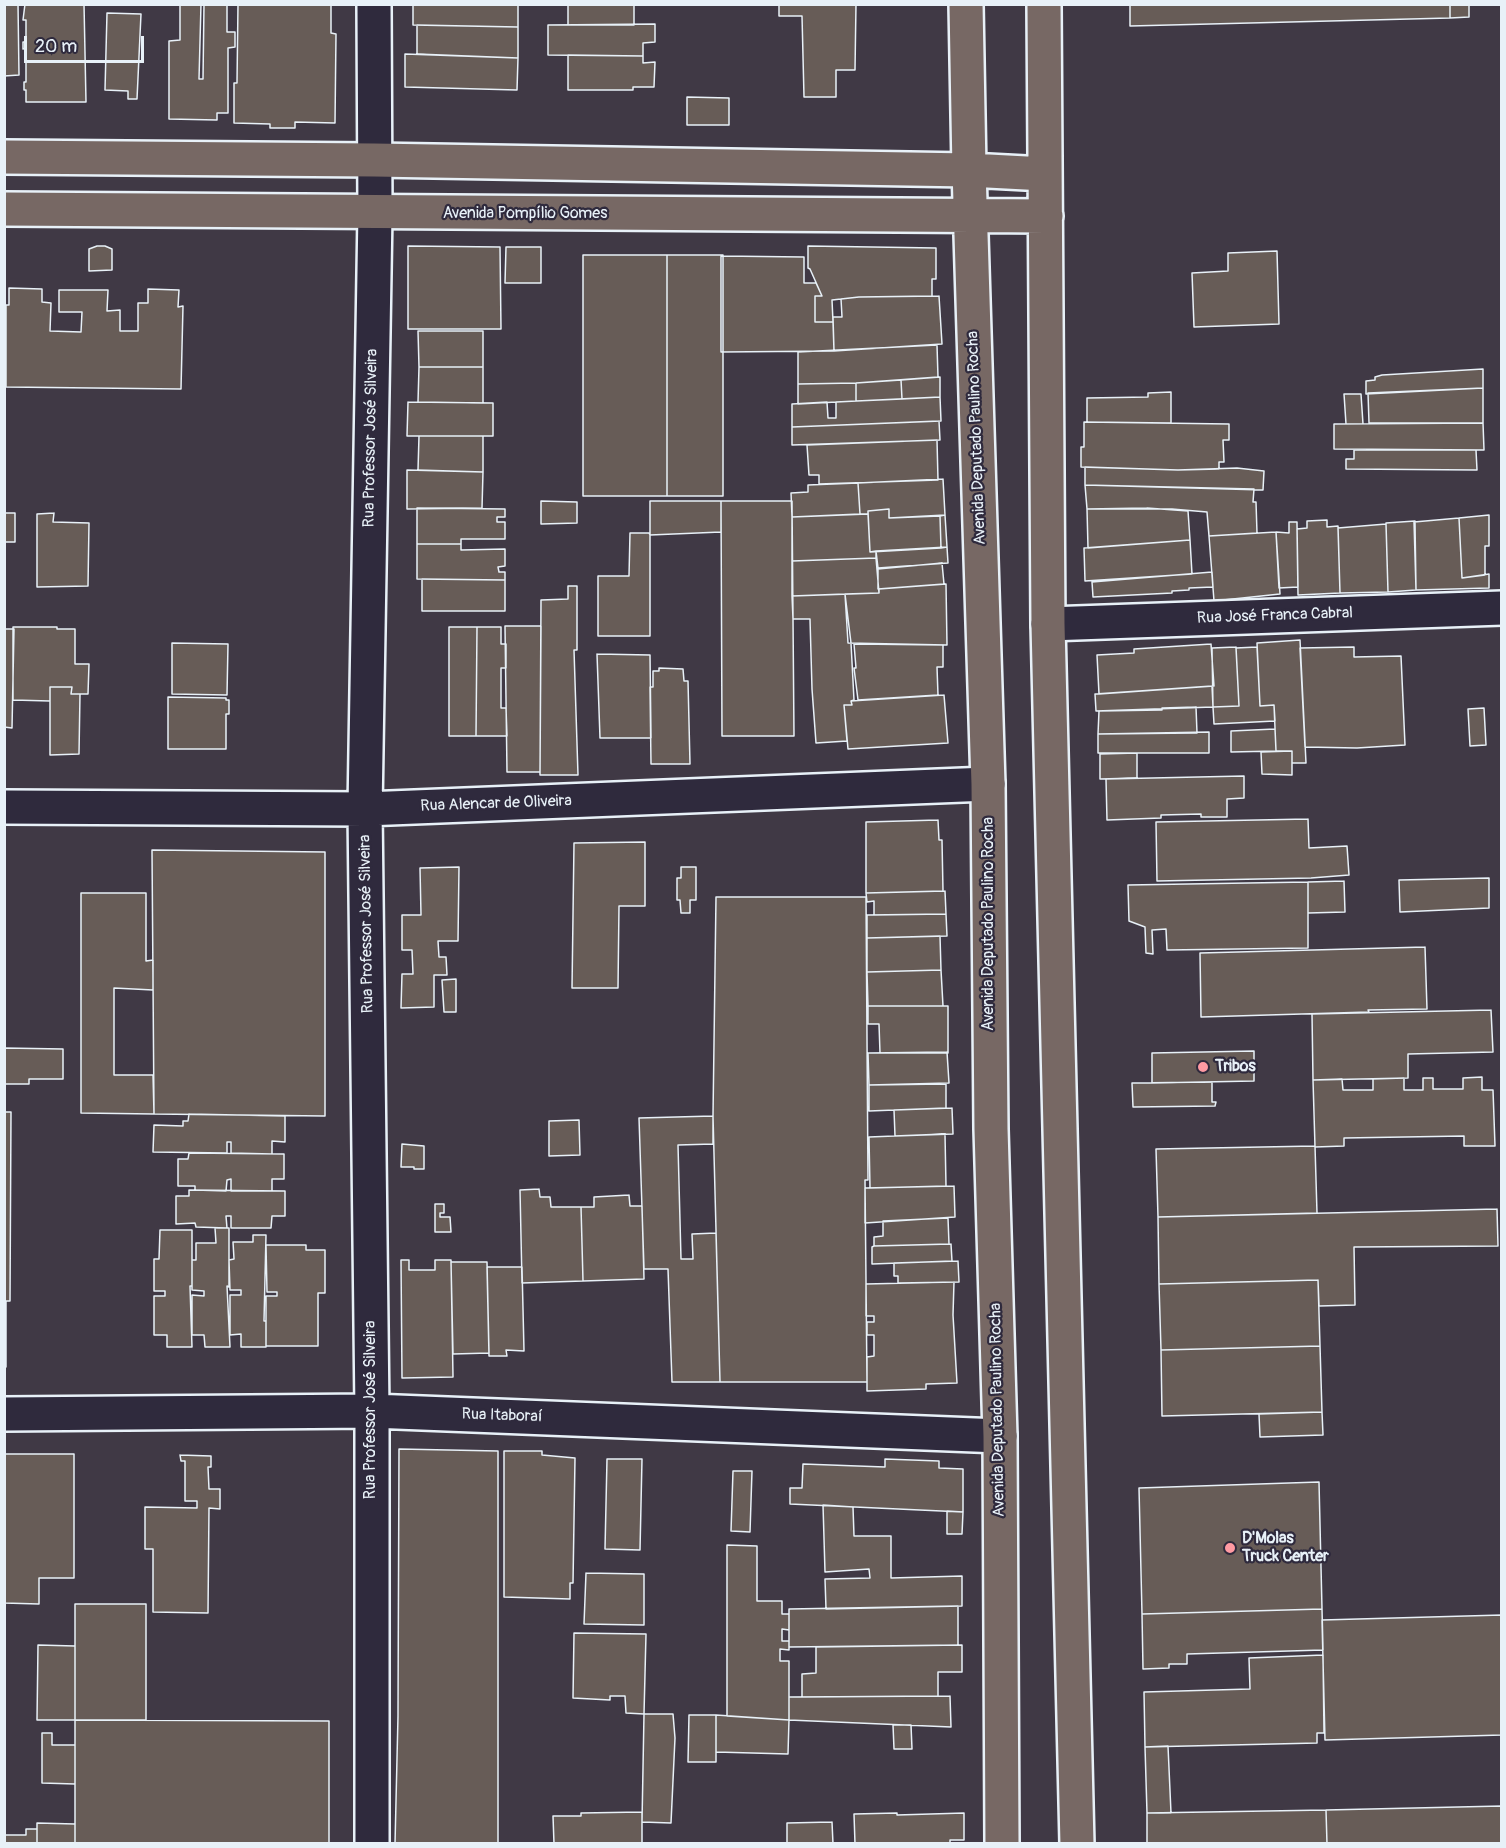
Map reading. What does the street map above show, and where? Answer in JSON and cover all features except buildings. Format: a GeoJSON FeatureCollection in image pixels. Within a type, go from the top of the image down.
{"type":"FeatureCollection","features":[{"type":"Feature","properties":{"kind":"main road","name":"Avenida Deputado Paulino Rocha"},"geometry":{"type":"LineString","coordinates":[[966,4],[970,217],[988,784],[991,1129],[1000,1436],[1002,1844]]}},
{"type":"Feature","properties":{"kind":"main road"},"geometry":{"type":"LineString","coordinates":[[1044,4],[1048,624],[1077,1844]]}},
{"type":"Feature","properties":{"kind":"main road"},"geometry":{"type":"LineString","coordinates":[[4,157],[374,160],[969,170],[1045,174]]}},
{"type":"Feature","properties":{"kind":"main road","name":"Avenida Pompílio Gomes"},"geometry":{"type":"LineString","coordinates":[[4,209],[1046,216]]}},
{"type":"Feature","properties":{"kind":"street","name":"Rua Professor José Silveira"},"geometry":{"type":"LineString","coordinates":[[372,1844],[372,1411],[365,809],[375,213],[374,4]]}},
{"type":"Feature","properties":{"kind":"street","name":"Rua José Franca Cabral"},"geometry":{"type":"LineString","coordinates":[[1048,624],[1502,608]]}},
{"type":"Feature","properties":{"kind":"street","name":"Rua Alencar de Oliveira"},"geometry":{"type":"LineString","coordinates":[[4,807],[365,809],[988,784]]}},
{"type":"Feature","properties":{"kind":"street","name":"Rua Itaboraí"},"geometry":{"type":"LineString","coordinates":[[4,1414],[372,1411],[1000,1436]]}},
{"type":"Feature","properties":{"kind":"place","name":"Tribos"},"geometry":{"type":"Point","coordinates":[1203,1067]}},
{"type":"Feature","properties":{"kind":"place","name":"D'Molas Truck Center"},"geometry":{"type":"Point","coordinates":[1230,1548]}}]}
